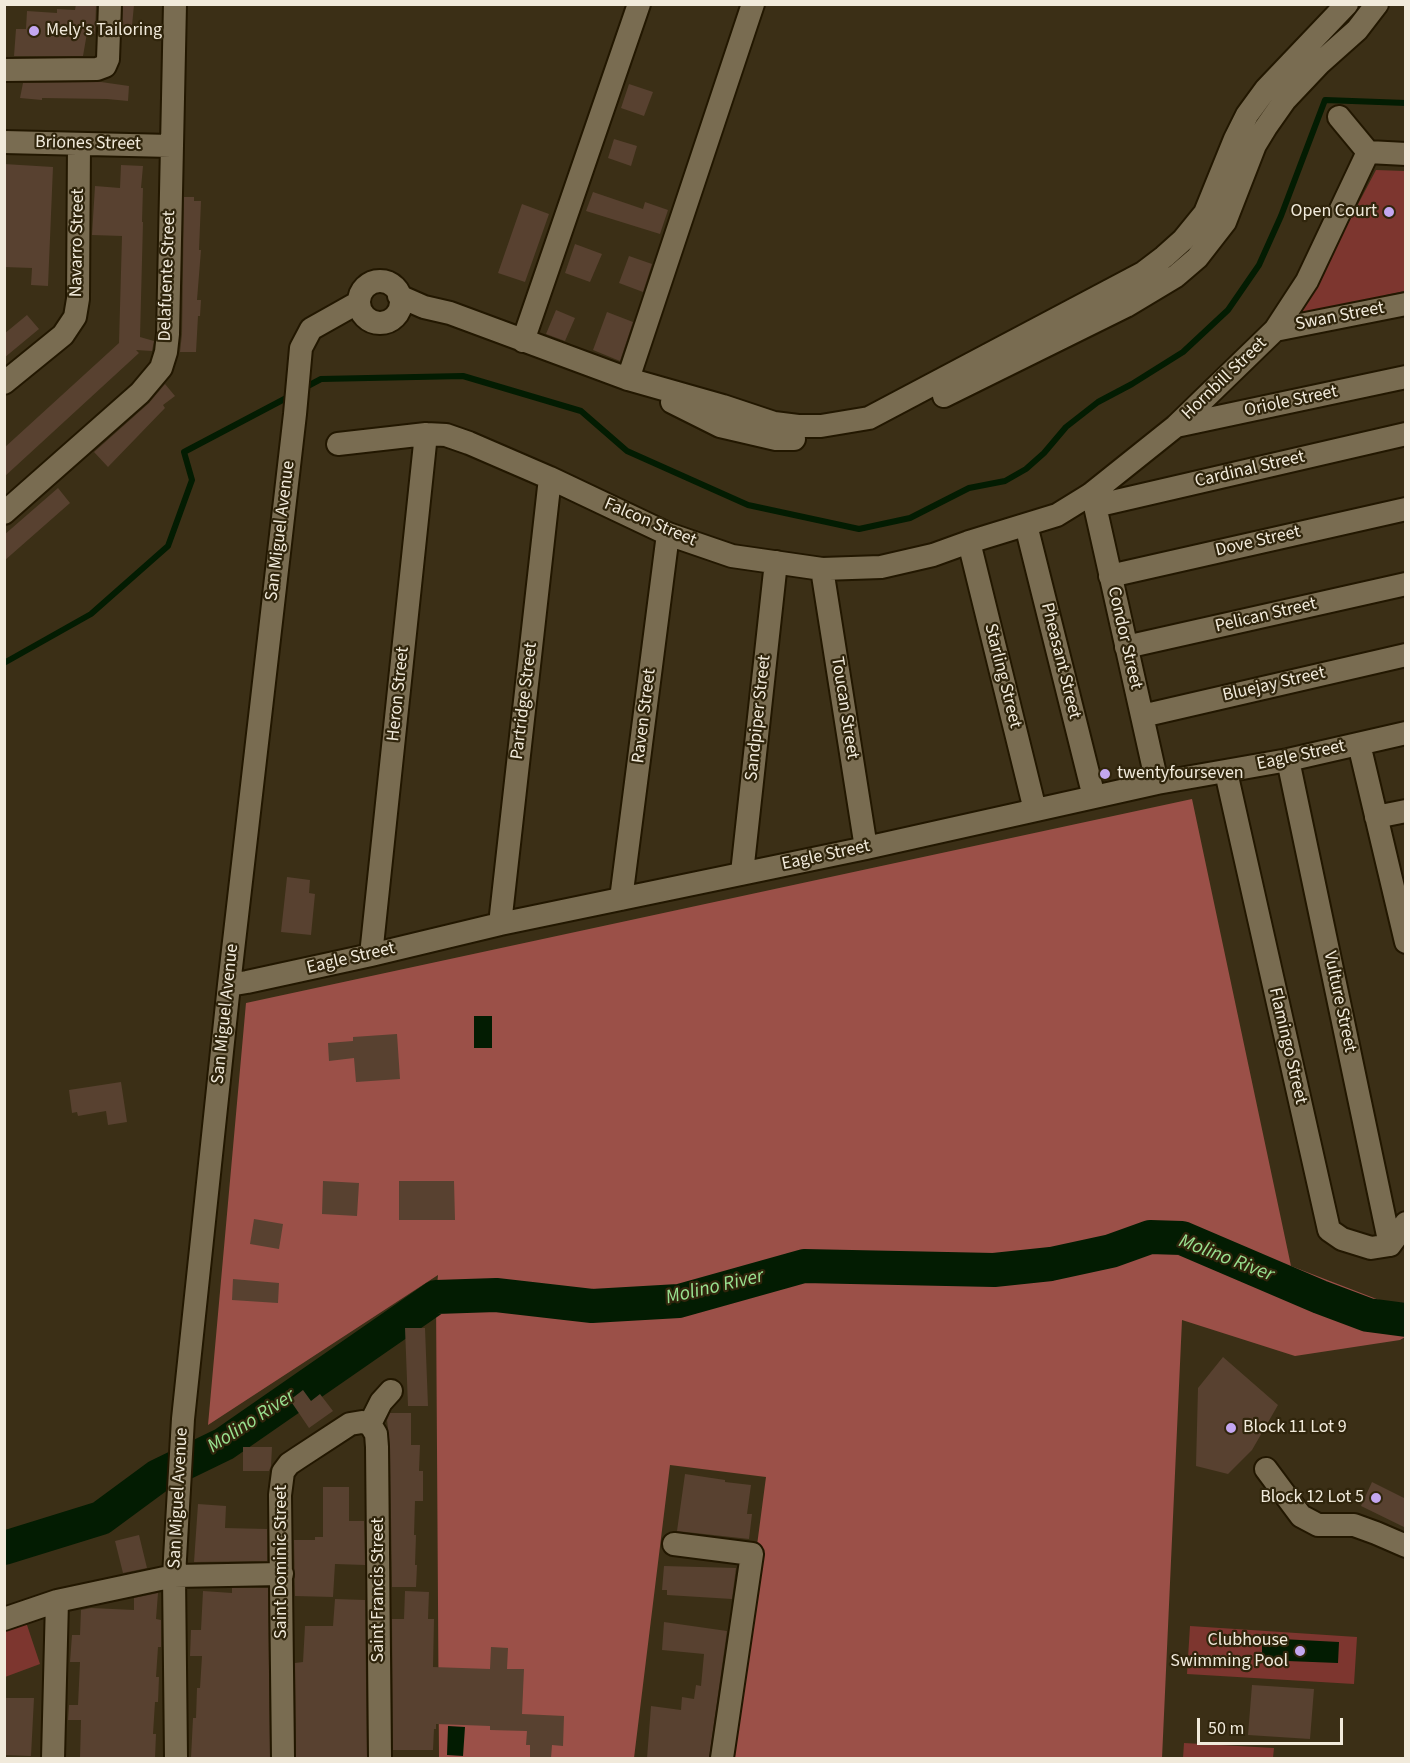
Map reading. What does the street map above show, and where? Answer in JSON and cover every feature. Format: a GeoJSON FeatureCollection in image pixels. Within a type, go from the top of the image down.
{"type":"FeatureCollection","features":[{"type":"Feature","properties":{"kind":"street"},"geometry":{"type":"LineString","coordinates":[[4,70],[97,69],[105,66],[108,59],[110,4]]}},
{"type":"Feature","properties":{"kind":"street","name":"Delafuente Street"},"geometry":{"type":"LineString","coordinates":[[4,513],[141,393],[161,368],[168,334],[174,4]]}},
{"type":"Feature","properties":{"kind":"street"},"geometry":{"type":"LineString","coordinates":[[523,341],[639,4]]}},
{"type":"Feature","properties":{"kind":"street"},"geometry":{"type":"LineString","coordinates":[[628,379],[753,4]]}},
{"type":"Feature","properties":{"kind":"street"},"geometry":{"type":"LineString","coordinates":[[397,306],[423,320],[447,328],[523,341],[628,379],[774,423],[821,426],[869,418],[1143,273],[1164,257],[1183,240],[1205,213],[1247,115],[1266,89],[1347,4]]}},
{"type":"Feature","properties":{"kind":"street"},"geometry":{"type":"LineString","coordinates":[[628,379],[720,426],[776,439],[842,439],[878,429],[1126,306],[1176,276],[1197,258],[1225,222],[1255,145],[1285,100],[1320,63],[1357,30],[1377,4]]}},
{"type":"Feature","properties":{"kind":"street"},"geometry":{"type":"LineString","coordinates":[[1339,117],[1368,152],[1406,154]]}},
{"type":"Feature","properties":{"kind":"street","name":"Briones Street"},"geometry":{"type":"LineString","coordinates":[[4,142],[171,146]]}},
{"type":"Feature","properties":{"kind":"street","name":"Navarro Street"},"geometry":{"type":"LineString","coordinates":[[4,383],[63,335],[75,317],[78,299],[79,144]]}},
{"type":"Feature","properties":{"kind":"street","name":"Hornbill Street"},"geometry":{"type":"LineString","coordinates":[[969,542],[1026,525],[1093,500],[1176,426],[1275,330],[1307,281],[1368,152]]}},
{"type":"Feature","properties":{"kind":"street"},"geometry":{"type":"LineString","coordinates":[[377,282],[384,282],[396,289],[397,306],[389,321],[375,323],[363,315],[359,302],[364,288],[377,282]]}},
{"type":"Feature","properties":{"kind":"street","name":"San Miguel Avenue"},"geometry":{"type":"LineString","coordinates":[[176,1758],[174,1576],[183,1419],[238,983],[301,348],[311,329],[359,302]]}},
{"type":"Feature","properties":{"kind":"street","name":"Swan Street"},"geometry":{"type":"LineString","coordinates":[[1275,330],[1406,304]]}},
{"type":"Feature","properties":{"kind":"street","name":"Oriole Street"},"geometry":{"type":"LineString","coordinates":[[1176,426],[1404,381]]}},
{"type":"Feature","properties":{"kind":"street","name":"Falcon Street"},"geometry":{"type":"LineString","coordinates":[[338,444],[426,434],[446,435],[550,478],[668,534],[732,556],[822,569],[881,567],[933,555],[969,542]]}},
{"type":"Feature","properties":{"kind":"street","name":"Heron Street"},"geometry":{"type":"LineString","coordinates":[[372,955],[426,434]]}},
{"type":"Feature","properties":{"kind":"street","name":"Cardinal Street"},"geometry":{"type":"LineString","coordinates":[[1093,500],[1406,434]]}},
{"type":"Feature","properties":{"kind":"street","name":"Partridge Street"},"geometry":{"type":"LineString","coordinates":[[500,924],[550,478]]}},
{"type":"Feature","properties":{"kind":"street","name":"Condor Street"},"geometry":{"type":"LineString","coordinates":[[1093,500],[1157,783]]}},
{"type":"Feature","properties":{"kind":"street","name":"Dove Street"},"geometry":{"type":"LineString","coordinates":[[1110,576],[1406,509]]}},
{"type":"Feature","properties":{"kind":"street","name":"Pheasant Street"},"geometry":{"type":"LineString","coordinates":[[1026,525],[1094,796]]}},
{"type":"Feature","properties":{"kind":"street","name":"Raven Street"},"geometry":{"type":"LineString","coordinates":[[621,899],[668,534]]}},
{"type":"Feature","properties":{"kind":"street","name":"Starling Street"},"geometry":{"type":"LineString","coordinates":[[969,542],[1035,810]]}},
{"type":"Feature","properties":{"kind":"street","name":"Sandpiper Street"},"geometry":{"type":"LineString","coordinates":[[742,873],[776,562]]}},
{"type":"Feature","properties":{"kind":"street","name":"Toucan Street"},"geometry":{"type":"LineString","coordinates":[[822,569],[866,848]]}},
{"type":"Feature","properties":{"kind":"street","name":"Pelican Street"},"geometry":{"type":"LineString","coordinates":[[1126,647],[1406,584]]}},
{"type":"Feature","properties":{"kind":"street","name":"Bluejay Street"},"geometry":{"type":"LineString","coordinates":[[1142,716],[1406,655]]}},
{"type":"Feature","properties":{"kind":"street","name":"Eagle Street"},"geometry":{"type":"LineString","coordinates":[[238,983],[372,955],[500,924],[866,848],[1094,796],[1288,760],[1406,733]]}},
{"type":"Feature","properties":{"kind":"street"},"geometry":{"type":"LineString","coordinates":[[1359,744],[1376,817],[1399,888],[1406,942]]}},
{"type":"Feature","properties":{"kind":"street","name":"Vulture Street"},"geometry":{"type":"LineString","coordinates":[[1288,760],[1390,1245]]}},
{"type":"Feature","properties":{"kind":"street","name":"Flamingo Street"},"geometry":{"type":"LineString","coordinates":[[1226,772],[1329,1230],[1341,1239],[1371,1248],[1390,1245]]}},
{"type":"Feature","properties":{"kind":"street"},"geometry":{"type":"LineString","coordinates":[[1376,817],[1406,810]]}},
{"type":"Feature","properties":{"kind":"street"},"geometry":{"type":"LineString","coordinates":[[1390,1245],[1406,1223]]}},
{"type":"Feature","properties":{"kind":"street"},"geometry":{"type":"LineString","coordinates":[[370,1424],[381,1402],[391,1390]]}},
{"type":"Feature","properties":{"kind":"street","name":"Saint Dominic Street"},"geometry":{"type":"LineString","coordinates":[[283,1758],[280,1495],[283,1472],[289,1464],[350,1424],[362,1422],[370,1424]]}},
{"type":"Feature","properties":{"kind":"street","name":"Saint Francis Street"},"geometry":{"type":"LineString","coordinates":[[370,1424],[376,1434],[377,1447],[380,1758]]}},
{"type":"Feature","properties":{"kind":"street"},"geometry":{"type":"LineString","coordinates":[[1266,1469],[1301,1516],[1318,1525],[1354,1525],[1406,1546]]}},
{"type":"Feature","properties":{"kind":"street"},"geometry":{"type":"LineString","coordinates":[[674,1544],[752,1554],[722,1758]]}},
{"type":"Feature","properties":{"kind":"street"},"geometry":{"type":"LineString","coordinates":[[4,1619],[57,1601],[174,1576],[282,1574]]}},
{"type":"Feature","properties":{"kind":"street"},"geometry":{"type":"LineString","coordinates":[[53,1758],[57,1601]]}},
{"type":"Feature","properties":{"kind":"shaded area"},"geometry":{"type":"Polygon","coordinates":[[[1376,170],[1405,171],[1405,291],[1386,295],[1387,303],[1295,324],[1376,170]]]}},
{"type":"Feature","properties":{"kind":"shaded area"},"geometry":{"type":"Polygon","coordinates":[[[1192,799],[1291,1266],[1405,1310],[1405,1337],[1400,1340],[1295,1356],[1182,1320],[1162,1758],[729,1758],[766,1477],[670,1465],[634,1758],[439,1758],[436,1297],[438,1275],[208,1425],[246,1003],[1192,799]]]}},
{"type":"Feature","properties":{"kind":"shaded area"},"geometry":{"type":"Polygon","coordinates":[[[474,1016],[492,1016],[492,1048],[474,1048],[474,1016]]]}},
{"type":"Feature","properties":{"kind":"shaded area"},"geometry":{"type":"Polygon","coordinates":[[[26,1622],[40,1664],[5,1677],[4,1630],[26,1622]]]}},
{"type":"Feature","properties":{"kind":"shaded area"},"geometry":{"type":"Polygon","coordinates":[[[1190,1626],[1357,1637],[1354,1684],[1187,1674],[1190,1626]]]}},
{"type":"Feature","properties":{"kind":"shaded area","name":"Clubhouse Swimming Pool"},"geometry":{"type":"Polygon","coordinates":[[[1262,1638],[1339,1642],[1338,1663],[1262,1660],[1262,1638]]]}},
{"type":"Feature","properties":{"kind":"shaded area"},"geometry":{"type":"Polygon","coordinates":[[[448,1726],[465,1727],[463,1756],[447,1755],[448,1726]]]}},
{"type":"Feature","properties":{"kind":"shaded area"},"geometry":{"type":"Polygon","coordinates":[[[1184,1743],[1274,1748],[1273,1758],[1183,1758],[1184,1743]]]}},
{"type":"Feature","properties":{"kind":"building"},"geometry":{"type":"Polygon","coordinates":[[[76,4],[95,4],[96,6],[95,34],[87,33],[83,56],[14,56],[16,29],[26,29],[27,11],[57,13],[57,9],[75,10],[76,4]]]}},
{"type":"Feature","properties":{"kind":"building"},"geometry":{"type":"Polygon","coordinates":[[[134,5],[131,36],[122,35],[123,6],[134,5]]]}},
{"type":"Feature","properties":{"kind":"building"},"geometry":{"type":"Polygon","coordinates":[[[101,82],[129,86],[128,101],[20,98],[23,83],[101,82]]]}},
{"type":"Feature","properties":{"kind":"building"},"geometry":{"type":"Polygon","coordinates":[[[629,84],[653,92],[644,116],[621,108],[629,84]]]}},
{"type":"Feature","properties":{"kind":"building"},"geometry":{"type":"Polygon","coordinates":[[[614,139],[637,146],[631,166],[608,158],[614,139]]]}},
{"type":"Feature","properties":{"kind":"building"},"geometry":{"type":"Polygon","coordinates":[[[4,164],[53,167],[48,286],[31,285],[32,268],[4,267],[4,164]]]}},
{"type":"Feature","properties":{"kind":"building"},"geometry":{"type":"Polygon","coordinates":[[[121,165],[143,166],[140,337],[154,341],[152,351],[136,350],[139,353],[4,477],[4,448],[119,343],[122,236],[92,235],[95,186],[120,188],[121,165]]]}},
{"type":"Feature","properties":{"kind":"building"},"geometry":{"type":"Polygon","coordinates":[[[593,192],[643,209],[645,202],[668,210],[660,234],[586,211],[593,192]]]}},
{"type":"Feature","properties":{"kind":"building"},"geometry":{"type":"Polygon","coordinates":[[[184,197],[194,197],[194,201],[201,201],[199,250],[201,250],[197,300],[201,300],[196,352],[180,352],[184,197]]]}},
{"type":"Feature","properties":{"kind":"building"},"geometry":{"type":"Polygon","coordinates":[[[522,204],[549,214],[525,282],[498,273],[522,204]]]}},
{"type":"Feature","properties":{"kind":"building"},"geometry":{"type":"Polygon","coordinates":[[[575,244],[602,254],[590,282],[565,273],[575,244]]]}},
{"type":"Feature","properties":{"kind":"building"},"geometry":{"type":"Polygon","coordinates":[[[629,256],[652,264],[643,292],[619,283],[629,256]]]}},
{"type":"Feature","properties":{"kind":"building"},"geometry":{"type":"Polygon","coordinates":[[[556,310],[575,318],[565,341],[546,334],[556,310]]]}},
{"type":"Feature","properties":{"kind":"building"},"geometry":{"type":"Polygon","coordinates":[[[607,312],[633,322],[620,361],[593,350],[607,312]]]}},
{"type":"Feature","properties":{"kind":"building"},"geometry":{"type":"Polygon","coordinates":[[[27,315],[39,329],[4,358],[4,334],[27,315]]]}},
{"type":"Feature","properties":{"kind":"building"},"geometry":{"type":"Polygon","coordinates":[[[165,384],[175,396],[163,405],[165,408],[108,467],[94,452],[149,403],[165,384]]]}},
{"type":"Feature","properties":{"kind":"building"},"geometry":{"type":"Polygon","coordinates":[[[58,488],[70,503],[4,561],[4,535],[58,488]]]}},
{"type":"Feature","properties":{"kind":"building"},"geometry":{"type":"Polygon","coordinates":[[[287,877],[310,880],[309,893],[315,894],[311,935],[281,932],[287,877]]]}},
{"type":"Feature","properties":{"kind":"building"},"geometry":{"type":"Polygon","coordinates":[[[397,1034],[400,1079],[356,1082],[354,1058],[329,1061],[328,1043],[353,1041],[353,1037],[397,1034]]]}},
{"type":"Feature","properties":{"kind":"building"},"geometry":{"type":"Polygon","coordinates":[[[121,1082],[127,1122],[108,1125],[106,1111],[78,1116],[77,1112],[72,1113],[69,1090],[121,1082]]]}},
{"type":"Feature","properties":{"kind":"building"},"geometry":{"type":"Polygon","coordinates":[[[323,1181],[359,1183],[357,1216],[322,1214],[323,1181]]]}},
{"type":"Feature","properties":{"kind":"building"},"geometry":{"type":"Polygon","coordinates":[[[399,1181],[454,1181],[455,1220],[399,1220],[399,1181]]]}},
{"type":"Feature","properties":{"kind":"building"},"geometry":{"type":"Polygon","coordinates":[[[254,1219],[283,1224],[279,1249],[250,1244],[254,1219]]]}},
{"type":"Feature","properties":{"kind":"building"},"geometry":{"type":"Polygon","coordinates":[[[233,1279],[279,1283],[278,1303],[232,1300],[233,1279]]]}},
{"type":"Feature","properties":{"kind":"building"},"geometry":{"type":"Polygon","coordinates":[[[405,1328],[425,1328],[428,1406],[408,1406],[405,1328]]]}},
{"type":"Feature","properties":{"kind":"building","name":"Block 11 Lot 9"},"geometry":{"type":"Polygon","coordinates":[[[1223,1357],[1278,1405],[1252,1450],[1228,1474],[1196,1466],[1198,1388],[1223,1357]]]}},
{"type":"Feature","properties":{"kind":"building"},"geometry":{"type":"Polygon","coordinates":[[[303,1390],[311,1401],[320,1394],[333,1411],[309,1428],[290,1400],[303,1390]]]}},
{"type":"Feature","properties":{"kind":"building"},"geometry":{"type":"Polygon","coordinates":[[[390,1413],[411,1413],[411,1445],[420,1445],[419,1471],[423,1471],[423,1501],[415,1501],[416,1587],[392,1587],[390,1447],[387,1420],[390,1413]]]}},
{"type":"Feature","properties":{"kind":"building"},"geometry":{"type":"Polygon","coordinates":[[[243,1447],[272,1447],[269,1471],[243,1471],[243,1447]]]}},
{"type":"Feature","properties":{"kind":"building"},"geometry":{"type":"Polygon","coordinates":[[[685,1474],[751,1485],[747,1514],[752,1514],[749,1539],[677,1531],[685,1474]]]}},
{"type":"Feature","properties":{"kind":"building"},"geometry":{"type":"Polygon","coordinates":[[[1372,1482],[1406,1499],[1406,1528],[1361,1506],[1372,1482]]]}},
{"type":"Feature","properties":{"kind":"building"},"geometry":{"type":"Polygon","coordinates":[[[323,1487],[349,1487],[349,1521],[364,1521],[365,1565],[335,1564],[333,1597],[295,1596],[294,1540],[315,1540],[315,1537],[323,1537],[323,1487]]]}},
{"type":"Feature","properties":{"kind":"building"},"geometry":{"type":"Polygon","coordinates":[[[198,1504],[226,1506],[225,1528],[267,1529],[267,1561],[194,1562],[198,1504]]]}},
{"type":"Feature","properties":{"kind":"building"},"geometry":{"type":"Polygon","coordinates":[[[139,1535],[147,1568],[123,1573],[115,1541],[139,1535]]]}},
{"type":"Feature","properties":{"kind":"building"},"geometry":{"type":"Polygon","coordinates":[[[664,1566],[736,1568],[732,1599],[667,1595],[667,1590],[662,1590],[664,1566]]]}},
{"type":"Feature","properties":{"kind":"building"},"geometry":{"type":"Polygon","coordinates":[[[232,1588],[268,1588],[270,1758],[191,1758],[193,1718],[196,1718],[197,1688],[200,1688],[202,1656],[190,1656],[191,1630],[201,1630],[203,1591],[232,1593],[232,1588]]]}},
{"type":"Feature","properties":{"kind":"building"},"geometry":{"type":"Polygon","coordinates":[[[405,1591],[429,1592],[428,1619],[434,1619],[433,1667],[490,1669],[491,1647],[508,1648],[507,1669],[524,1669],[522,1714],[564,1716],[563,1746],[552,1745],[551,1758],[530,1758],[530,1745],[526,1745],[527,1731],[490,1730],[490,1726],[436,1724],[433,1750],[393,1750],[392,1619],[404,1619],[405,1591]]]}},
{"type":"Feature","properties":{"kind":"building"},"geometry":{"type":"Polygon","coordinates":[[[158,1593],[156,1619],[161,1620],[161,1647],[158,1647],[156,1677],[159,1677],[153,1734],[156,1734],[155,1758],[80,1758],[81,1720],[68,1720],[69,1705],[78,1705],[80,1662],[70,1662],[72,1635],[80,1635],[81,1610],[91,1608],[134,1610],[134,1598],[158,1593]]]}},
{"type":"Feature","properties":{"kind":"building"},"geometry":{"type":"Polygon","coordinates":[[[335,1599],[365,1600],[367,1758],[296,1758],[295,1663],[303,1662],[305,1626],[333,1626],[335,1599]]]}},
{"type":"Feature","properties":{"kind":"building"},"geometry":{"type":"Polygon","coordinates":[[[664,1622],[727,1631],[709,1758],[647,1758],[651,1706],[681,1710],[682,1697],[694,1699],[696,1685],[701,1686],[704,1654],[662,1650],[664,1622]]]}},
{"type":"Feature","properties":{"kind":"building"},"geometry":{"type":"Polygon","coordinates":[[[1252,1685],[1314,1689],[1310,1739],[1248,1735],[1252,1685]]]}},
{"type":"Feature","properties":{"kind":"building"},"geometry":{"type":"Polygon","coordinates":[[[4,1698],[34,1698],[31,1756],[4,1755],[4,1698]]]}},
{"type":"Feature","properties":{"kind":"waterway"},"geometry":{"type":"LineString","coordinates":[[304,388],[321,379],[463,376],[581,411],[627,451],[748,505],[859,529],[910,518],[969,488],[1005,481],[1026,469],[1044,453],[1066,427],[1098,402],[1183,352],[1228,310],[1259,265],[1281,216],[1325,100],[1406,103]]}},
{"type":"Feature","properties":{"kind":"waterway"},"geometry":{"type":"LineString","coordinates":[[4,663],[91,614],[168,546],[192,480],[184,452],[292,395]]}},
{"type":"Feature","properties":{"kind":"waterway","name":"Molino River"},"geometry":{"type":"LineString","coordinates":[[4,1548],[101,1518],[158,1476],[224,1444],[436,1297],[496,1295],[592,1306],[679,1301],[804,1266],[994,1270],[1051,1264],[1111,1251],[1150,1237],[1182,1238],[1368,1315],[1406,1320]]}},
{"type":"Feature","properties":{"kind":"place","name":"Mely's Tailoring"},"geometry":{"type":"Point","coordinates":[34,31]}},
{"type":"Feature","properties":{"kind":"place","name":"Open Court"},"geometry":{"type":"Point","coordinates":[1389,212]}},
{"type":"Feature","properties":{"kind":"place","name":"twentyfourseven"},"geometry":{"type":"Point","coordinates":[1105,774]}},
{"type":"Feature","properties":{"kind":"place","name":"Block 11 Lot 9"},"geometry":{"type":"Point","coordinates":[1231,1428]}},
{"type":"Feature","properties":{"kind":"place","name":"Block 12 Lot 5"},"geometry":{"type":"Point","coordinates":[1376,1498]}},
{"type":"Feature","properties":{"kind":"place","name":"Clubhouse Swimming Pool"},"geometry":{"type":"Point","coordinates":[1300,1651]}}]}
